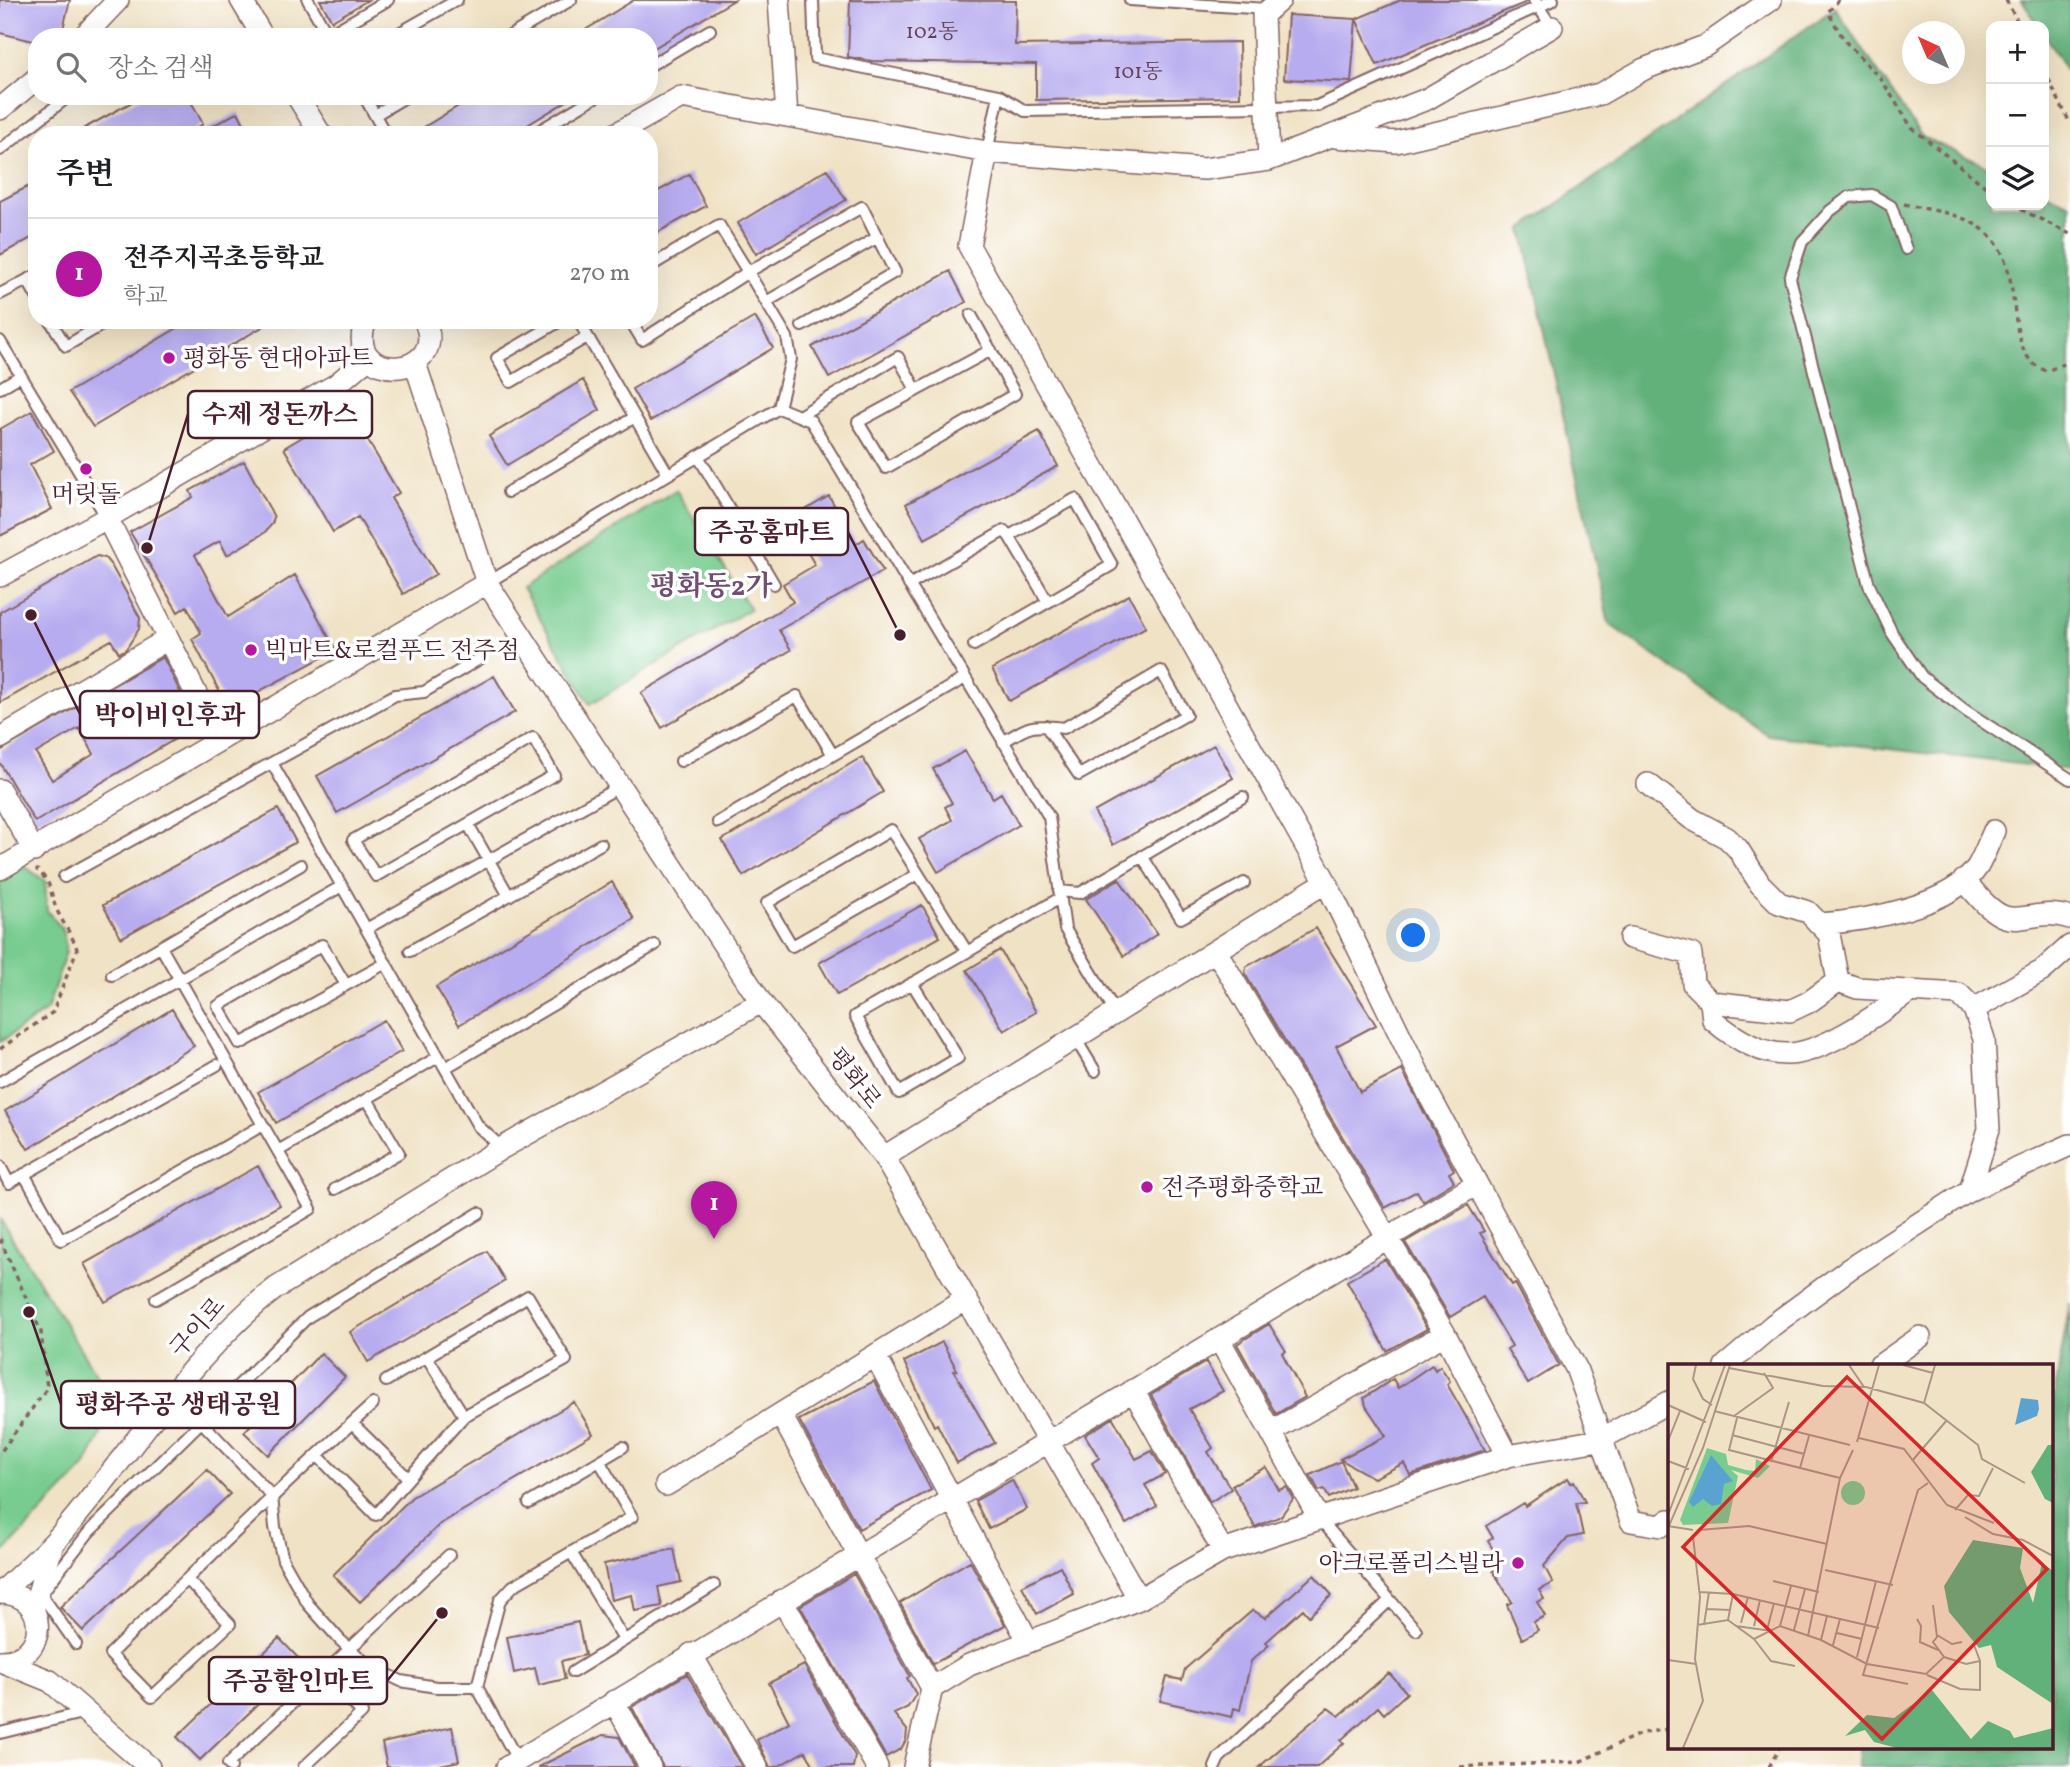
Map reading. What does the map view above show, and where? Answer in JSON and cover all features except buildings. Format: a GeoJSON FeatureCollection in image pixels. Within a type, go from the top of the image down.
{"type":"FeatureCollection","features":[{"type":"Feature","properties":{"kind":"street"},"geometry":{"type":"LineString","coordinates":[[92,28],[118,0]]}},
{"type":"Feature","properties":{"kind":"street"},"geometry":{"type":"LineString","coordinates":[[241,0],[257,28]]}},
{"type":"Feature","properties":{"kind":"street"},"geometry":{"type":"LineString","coordinates":[[779,0],[787,116]]}},
{"type":"Feature","properties":{"kind":"street"},"geometry":{"type":"LineString","coordinates":[[1329,137],[1396,142],[1600,94],[1644,69],[1705,46],[1771,0]]}},
{"type":"Feature","properties":{"kind":"street"},"geometry":{"type":"LineString","coordinates":[[1269,160],[1263,15],[1275,4]]}},
{"type":"Feature","properties":{"kind":"street"},"geometry":{"type":"LineString","coordinates":[[630,126],[681,97],[987,152],[1204,170],[1269,160],[1427,99],[1552,27]]}},
{"type":"Feature","properties":{"kind":"street"},"geometry":{"type":"LineString","coordinates":[[0,108],[28,85]]}},
{"type":"Feature","properties":{"kind":"street"},"geometry":{"type":"LineString","coordinates":[[305,105],[316,126]]}},
{"type":"Feature","properties":{"kind":"street"},"geometry":{"type":"LineString","coordinates":[[987,152],[969,246],[1326,882],[1429,1096],[1576,1368],[1599,1440],[1631,1521],[1661,1526],[1668,1521]]}},
{"type":"Feature","properties":{"kind":"street"},"geometry":{"type":"LineString","coordinates":[[363,329],[362,334],[369,357],[391,369],[415,363],[425,352],[429,338],[426,329]]}},
{"type":"Feature","properties":{"kind":"street"},"geometry":{"type":"LineString","coordinates":[[0,576],[107,518],[337,384],[369,357]]}},
{"type":"Feature","properties":{"kind":"street","name":"평화로"},"geometry":{"type":"LineString","coordinates":[[415,363],[487,583],[761,1002],[884,1157],[1139,1599]]}},
{"type":"Feature","properties":{"kind":"street"},"geometry":{"type":"LineString","coordinates":[[107,518],[219,739]]}},
{"type":"Feature","properties":{"kind":"street"},"geometry":{"type":"LineString","coordinates":[[0,869],[34,859],[219,739],[487,583]]}},
{"type":"Feature","properties":{"kind":"street"},"geometry":{"type":"LineString","coordinates":[[0,738],[168,639]]}},
{"type":"Feature","properties":{"kind":"street"},"geometry":{"type":"LineString","coordinates":[[1648,784],[1692,818],[1727,838],[1738,849],[1760,884],[1779,903],[1808,912],[1829,934],[1838,981]]}},
{"type":"Feature","properties":{"kind":"street"},"geometry":{"type":"LineString","coordinates":[[0,790],[34,859]]}},
{"type":"Feature","properties":{"kind":"street"},"geometry":{"type":"LineString","coordinates":[[1819,924],[1863,921],[1898,912],[1937,897],[1964,880],[1977,867],[1994,831]]}},
{"type":"Feature","properties":{"kind":"street"},"geometry":{"type":"LineString","coordinates":[[1964,880],[2003,917],[2017,919],[2035,913],[2057,913],[2070,918]]}},
{"type":"Feature","properties":{"kind":"street"},"geometry":{"type":"LineString","coordinates":[[884,1157],[1326,882]]}},
{"type":"Feature","properties":{"kind":"street"},"geometry":{"type":"LineString","coordinates":[[1630,939],[1691,954],[1693,984],[1711,1002],[1790,1011],[1809,1002],[1838,981]]}},
{"type":"Feature","properties":{"kind":"street"},"geometry":{"type":"LineString","coordinates":[[1974,1009],[2042,971],[2070,946]]}},
{"type":"Feature","properties":{"kind":"street"},"geometry":{"type":"LineString","coordinates":[[1216,951],[1389,1237],[1445,1334],[1508,1456]]}},
{"type":"Feature","properties":{"kind":"street"},"geometry":{"type":"LineString","coordinates":[[1838,981],[1857,988],[1959,994],[1974,1009],[1984,1039],[1989,1129],[1970,1190]]}},
{"type":"Feature","properties":{"kind":"street"},"geometry":{"type":"LineString","coordinates":[[1711,1002],[1713,1020],[1735,1040],[1787,1055],[1837,1039],[1911,991]]}},
{"type":"Feature","properties":{"kind":"street"},"geometry":{"type":"LineString","coordinates":[[502,1148],[761,1002]]}},
{"type":"Feature","properties":{"kind":"street"},"geometry":{"type":"LineString","coordinates":[[1727,1364],[1773,1325],[1849,1269],[1970,1190],[2070,1145]]}},
{"type":"Feature","properties":{"kind":"street","name":"구이로"},"geometry":{"type":"LineString","coordinates":[[1,1593],[54,1542],[174,1394],[246,1311],[276,1288],[502,1148]]}},
{"type":"Feature","properties":{"kind":"street"},"geometry":{"type":"LineString","coordinates":[[515,1764],[691,1654],[1477,1184]]}},
{"type":"Feature","properties":{"kind":"street"},"geometry":{"type":"LineString","coordinates":[[666,1485],[966,1299]]}},
{"type":"Feature","properties":{"kind":"street"},"geometry":{"type":"LineString","coordinates":[[1272,1431],[1445,1334]]}},
{"type":"Feature","properties":{"kind":"street"},"geometry":{"type":"LineString","coordinates":[[1883,1364],[1920,1337]]}},
{"type":"Feature","properties":{"kind":"street"},"geometry":{"type":"LineString","coordinates":[[1219,1339],[1319,1518]]}},
{"type":"Feature","properties":{"kind":"street"},"geometry":{"type":"LineString","coordinates":[[876,1357],[1028,1641]]}},
{"type":"Feature","properties":{"kind":"street"},"geometry":{"type":"LineString","coordinates":[[1133,1390],[1223,1550]]}},
{"type":"Feature","properties":{"kind":"street"},"geometry":{"type":"LineString","coordinates":[[932,1688],[969,1664],[1139,1599],[1223,1550],[1508,1456],[1599,1440],[1668,1403]]}},
{"type":"Feature","properties":{"kind":"street"},"geometry":{"type":"LineString","coordinates":[[781,1415],[932,1688],[916,1760],[890,1767]]}},
{"type":"Feature","properties":{"kind":"street","name":"구이로"},"geometry":{"type":"LineString","coordinates":[[2,1661],[13,1660],[30,1650],[38,1631],[35,1615],[37,1588],[54,1542]]}},
{"type":"Feature","properties":{"kind":"street","name":"구이로"},"geometry":{"type":"LineString","coordinates":[[1,1593],[19,1597],[35,1615],[50,1681]]}},
{"type":"Feature","properties":{"kind":"street"},"geometry":{"type":"LineString","coordinates":[[782,1600],[877,1767]]}},
{"type":"Feature","properties":{"kind":"street"},"geometry":{"type":"LineString","coordinates":[[691,1654],[757,1767]]}},
{"type":"Feature","properties":{"kind":"street","name":"구이로"},"geometry":{"type":"LineString","coordinates":[[2,1661],[50,1681],[149,1767]]}},
{"type":"Feature","properties":{"kind":"street"},"geometry":{"type":"LineString","coordinates":[[614,1701],[650,1767]]}},
{"type":"Feature","properties":{"kind":"lane"},"geometry":{"type":"LineString","coordinates":[[308,0],[324,28]]}},
{"type":"Feature","properties":{"kind":"lane"},"geometry":{"type":"LineString","coordinates":[[342,28],[388,0]]}},
{"type":"Feature","properties":{"kind":"lane"},"geometry":{"type":"LineString","coordinates":[[408,28],[457,0]]}},
{"type":"Feature","properties":{"kind":"lane"},"geometry":{"type":"LineString","coordinates":[[523,28],[571,0]]}},
{"type":"Feature","properties":{"kind":"lane"},"geometry":{"type":"LineString","coordinates":[[813,0],[815,58],[999,95],[1025,111],[1317,106],[1535,4],[1553,0]]}},
{"type":"Feature","properties":{"kind":"lane"},"geometry":{"type":"LineString","coordinates":[[1130,0],[1275,4]]}},
{"type":"Feature","properties":{"kind":"lane"},"geometry":{"type":"LineString","coordinates":[[1535,4],[1552,27]]}},
{"type":"Feature","properties":{"kind":"lane"},"geometry":{"type":"LineString","coordinates":[[658,61],[710,30]]}},
{"type":"Feature","properties":{"kind":"lane"},"geometry":{"type":"LineString","coordinates":[[987,152],[999,95]]}},
{"type":"Feature","properties":{"kind":"lane"},"geometry":{"type":"LineString","coordinates":[[31,126],[58,105]]}},
{"type":"Feature","properties":{"kind":"lane"},"geometry":{"type":"LineString","coordinates":[[369,105],[381,126]]}},
{"type":"Feature","properties":{"kind":"lane"},"geometry":{"type":"LineString","coordinates":[[375,115],[392,105]]}},
{"type":"Feature","properties":{"kind":"lane"},"geometry":{"type":"LineString","coordinates":[[547,126],[582,105]]}},
{"type":"Feature","properties":{"kind":"lane"},"geometry":{"type":"LineString","coordinates":[[0,150],[28,128]]}},
{"type":"Feature","properties":{"kind":"lane"},"geometry":{"type":"LineString","coordinates":[[1906,249],[1891,206],[1872,195],[1849,197],[1830,211],[1802,243],[1790,278],[1869,584],[1892,633],[1922,677],[1966,711],[2070,779]]}},
{"type":"Feature","properties":{"kind":"lane"},"geometry":{"type":"LineString","coordinates":[[635,329],[642,340],[748,272],[862,207],[895,272],[802,326]]}},
{"type":"Feature","properties":{"kind":"lane"},"geometry":{"type":"LineString","coordinates":[[487,583],[779,408],[791,359],[787,337],[719,225],[658,262]]}},
{"type":"Feature","properties":{"kind":"lane"},"geometry":{"type":"LineString","coordinates":[[766,302],[878,237]]}},
{"type":"Feature","properties":{"kind":"lane"},"geometry":{"type":"LineString","coordinates":[[0,294],[28,280]]}},
{"type":"Feature","properties":{"kind":"lane"},"geometry":{"type":"LineString","coordinates":[[971,315],[991,350],[1016,394],[886,468],[858,422],[915,388],[991,350]]}},
{"type":"Feature","properties":{"kind":"lane"},"geometry":{"type":"LineString","coordinates":[[56,329],[66,346],[95,329]]}},
{"type":"Feature","properties":{"kind":"lane"},"geometry":{"type":"LineString","coordinates":[[547,329],[497,358],[511,382],[587,337]]}},
{"type":"Feature","properties":{"kind":"lane"},"geometry":{"type":"LineString","coordinates":[[583,329],[668,474]]}},
{"type":"Feature","properties":{"kind":"lane"},"geometry":{"type":"LineString","coordinates":[[0,341],[107,518]]}},
{"type":"Feature","properties":{"kind":"lane"},"geometry":{"type":"LineString","coordinates":[[799,416],[898,357],[915,388]]}},
{"type":"Feature","properties":{"kind":"lane"},"geometry":{"type":"LineString","coordinates":[[0,388],[20,376]]}},
{"type":"Feature","properties":{"kind":"lane"},"geometry":{"type":"LineString","coordinates":[[779,408],[811,421],[1049,817],[1065,929],[1116,1013]]}},
{"type":"Feature","properties":{"kind":"lane"},"geometry":{"type":"LineString","coordinates":[[508,492],[635,417]]}},
{"type":"Feature","properties":{"kind":"lane"},"geometry":{"type":"LineString","coordinates":[[698,456],[774,584]]}},
{"type":"Feature","properties":{"kind":"lane"},"geometry":{"type":"LineString","coordinates":[[974,645],[1112,565],[1075,499],[1009,536]]}},
{"type":"Feature","properties":{"kind":"lane"},"geometry":{"type":"LineString","coordinates":[[909,585],[1004,531],[1048,602]]}},
{"type":"Feature","properties":{"kind":"lane"},"geometry":{"type":"LineString","coordinates":[[64,877],[395,695],[424,692],[481,658]]}},
{"type":"Feature","properties":{"kind":"lane"},"geometry":{"type":"LineString","coordinates":[[1003,742],[1031,724],[1064,728],[1161,671],[1186,715],[1079,775],[1046,726]]}},
{"type":"Feature","properties":{"kind":"lane"},"geometry":{"type":"LineString","coordinates":[[718,822],[965,678]]}},
{"type":"Feature","properties":{"kind":"lane"},"geometry":{"type":"LineString","coordinates":[[681,761],[797,696],[833,755]]}},
{"type":"Feature","properties":{"kind":"lane"},"geometry":{"type":"LineString","coordinates":[[533,738],[554,775],[468,824],[376,876],[354,840],[533,738]]}},
{"type":"Feature","properties":{"kind":"lane"},"geometry":{"type":"LineString","coordinates":[[272,763],[478,1126],[502,1148]]}},
{"type":"Feature","properties":{"kind":"lane"},"geometry":{"type":"LineString","coordinates":[[366,929],[619,787]]}},
{"type":"Feature","properties":{"kind":"lane"},"geometry":{"type":"LineString","coordinates":[[912,983],[958,1058],[899,1093],[855,1016],[1060,895],[1080,893],[1243,797]]}},
{"type":"Feature","properties":{"kind":"lane"},"geometry":{"type":"LineString","coordinates":[[468,824],[509,896]]}},
{"type":"Feature","properties":{"kind":"lane"},"geometry":{"type":"LineString","coordinates":[[918,874],[792,946],[767,903],[891,830],[967,952]]}},
{"type":"Feature","properties":{"kind":"lane"},"geometry":{"type":"LineString","coordinates":[[410,951],[601,844]]}},
{"type":"Feature","properties":{"kind":"lane"},"geometry":{"type":"LineString","coordinates":[[1142,856],[1181,918],[1244,883]]}},
{"type":"Feature","properties":{"kind":"lane"},"geometry":{"type":"LineString","coordinates":[[112,975],[301,865]]}},
{"type":"Feature","properties":{"kind":"lane"},"geometry":{"type":"LineString","coordinates":[[0,1082],[342,886]]}},
{"type":"Feature","properties":{"kind":"lane"},"geometry":{"type":"LineString","coordinates":[[346,985],[322,945],[218,1006],[240,1044],[386,963]]}},
{"type":"Feature","properties":{"kind":"lane"},"geometry":{"type":"LineString","coordinates":[[444,1068],[655,945]]}},
{"type":"Feature","properties":{"kind":"lane"},"geometry":{"type":"LineString","coordinates":[[156,1299],[312,1209],[161,947]]}},
{"type":"Feature","properties":{"kind":"lane"},"geometry":{"type":"LineString","coordinates":[[1075,1038],[1095,1071]]}},
{"type":"Feature","properties":{"kind":"lane"},"geometry":{"type":"LineString","coordinates":[[278,1151],[438,1057]]}},
{"type":"Feature","properties":{"kind":"lane"},"geometry":{"type":"LineString","coordinates":[[0,1167],[9,1183],[217,1065]]}},
{"type":"Feature","properties":{"kind":"lane"},"geometry":{"type":"LineString","coordinates":[[335,1189],[399,1153],[367,1099]]}},
{"type":"Feature","properties":{"kind":"lane"},"geometry":{"type":"LineString","coordinates":[[24,1174],[61,1240],[263,1125]]}},
{"type":"Feature","properties":{"kind":"lane"},"geometry":{"type":"LineString","coordinates":[[76,1644],[41,1594],[89,1532],[308,1317],[479,1213]]}},
{"type":"Feature","properties":{"kind":"lane"},"geometry":{"type":"LineString","coordinates":[[317,1455],[376,1515],[464,1416],[566,1360],[528,1296],[386,1381]]}},
{"type":"Feature","properties":{"kind":"lane"},"geometry":{"type":"LineString","coordinates":[[427,1357],[464,1416]]}},
{"type":"Feature","properties":{"kind":"lane"},"geometry":{"type":"LineString","coordinates":[[174,1394],[272,1496],[275,1527],[283,1560],[308,1604],[349,1648],[368,1665],[401,1681],[436,1687],[477,1687]]}},
{"type":"Feature","properties":{"kind":"lane"},"geometry":{"type":"LineString","coordinates":[[187,1579],[230,1624],[152,1697],[110,1654],[272,1496],[373,1404]]}},
{"type":"Feature","properties":{"kind":"lane"},"geometry":{"type":"LineString","coordinates":[[352,1423],[408,1478]]}},
{"type":"Feature","properties":{"kind":"lane"},"geometry":{"type":"LineString","coordinates":[[529,1503],[623,1447]]}},
{"type":"Feature","properties":{"kind":"lane"},"geometry":{"type":"LineString","coordinates":[[515,1764],[477,1687],[500,1600],[513,1586],[632,1517],[600,1462]]}},
{"type":"Feature","properties":{"kind":"lane"},"geometry":{"type":"LineString","coordinates":[[1319,1518],[1416,1630]]}},
{"type":"Feature","properties":{"kind":"lane"},"geometry":{"type":"LineString","coordinates":[[571,1552],[624,1640]]}},
{"type":"Feature","properties":{"kind":"lane"},"geometry":{"type":"LineString","coordinates":[[231,1767],[228,1764],[449,1555]]}},
{"type":"Feature","properties":{"kind":"lane"},"geometry":{"type":"LineString","coordinates":[[573,1672],[714,1585]]}},
{"type":"Feature","properties":{"kind":"lane"},"geometry":{"type":"LineString","coordinates":[[1216,1767],[1219,1758],[1390,1600]]}},
{"type":"Feature","properties":{"kind":"lane"},"geometry":{"type":"LineString","coordinates":[[304,1767],[362,1713],[324,1672]]}},
{"type":"Feature","properties":{"kind":"lane"},"geometry":{"type":"LineString","coordinates":[[0,1733],[87,1712]]}},
{"type":"Feature","properties":{"kind":"path"},"geometry":{"type":"LineString","coordinates":[[1839,0],[1828,12],[1838,31],[1881,79],[1912,128],[1986,187]]}},
{"type":"Feature","properties":{"kind":"path"},"geometry":{"type":"LineString","coordinates":[[2006,0],[2017,21]]}},
{"type":"Feature","properties":{"kind":"path"},"geometry":{"type":"LineString","coordinates":[[2049,80],[2070,123]]}},
{"type":"Feature","properties":{"kind":"path"},"geometry":{"type":"LineString","coordinates":[[1872,195],[1949,213],[1984,230],[2003,257],[2012,276],[2018,336],[2024,354],[2038,367],[2048,371],[2070,361]]}},
{"type":"Feature","properties":{"kind":"path"},"geometry":{"type":"LineString","coordinates":[[2022,210],[2070,234]]}},
{"type":"Feature","properties":{"kind":"path"},"geometry":{"type":"LineString","coordinates":[[0,1049],[54,1012],[77,949],[70,928],[55,907],[48,879],[34,859]]}},
{"type":"Feature","properties":{"kind":"path"},"geometry":{"type":"LineString","coordinates":[[0,1239],[41,1332],[47,1388],[0,1452]]}},
{"type":"Feature","properties":{"kind":"path"},"geometry":{"type":"LineString","coordinates":[[1460,1767],[1579,1762],[1642,1732],[1668,1728]]}},
{"type":"Feature","properties":{"kind":"path"},"geometry":{"type":"LineString","coordinates":[[1769,1767],[1778,1750]]}},
{"type":"Feature","properties":{"kind":"green space"},"geometry":{"type":"Polygon","coordinates":[[[2022,0],[2070,0],[2070,76],[2049,42],[2049,21],[2036,21],[2022,0]]]}},
{"type":"Feature","properties":{"kind":"green space"},"geometry":{"type":"Polygon","coordinates":[[[1835,8],[1922,137],[1986,166],[1986,210],[2049,210],[2049,194],[2070,204],[2070,770],[1768,735],[1609,624],[1522,229],[1835,8]]]}},
{"type":"Feature","properties":{"kind":"green space"},"geometry":{"type":"Polygon","coordinates":[[[676,490],[750,609],[590,704],[522,588],[676,490]]]}},
{"type":"Feature","properties":{"kind":"green space"},"geometry":{"type":"Polygon","coordinates":[[[23,865],[45,881],[47,911],[63,930],[66,951],[47,1010],[0,1042],[0,878],[23,865]]]}},
{"type":"Feature","properties":{"kind":"green space"},"geometry":{"type":"Polygon","coordinates":[[[0,1219],[115,1405],[85,1467],[0,1556],[0,1219]]]}},
{"type":"Feature","properties":{"kind":"green space"},"geometry":{"type":"Polygon","coordinates":[[[2070,1303],[2070,1767],[1858,1767],[1859,1750],[2052,1750],[2052,1408],[2070,1303]]]}},
{"type":"Feature","properties":{"kind":"place","name":"평화동 현대아파트"},"geometry":{"type":"Point","coordinates":[169,358]}},
{"type":"Feature","properties":{"kind":"place","name":"머릿돌"},"geometry":{"type":"Point","coordinates":[86,469]}},
{"type":"Feature","properties":{"kind":"place","name":"수제 정돈까스"},"geometry":{"type":"Point","coordinates":[147,548]}},
{"type":"Feature","properties":{"kind":"place","name":"박이비인후과"},"geometry":{"type":"Point","coordinates":[31,615]}},
{"type":"Feature","properties":{"kind":"place","name":"주공홈마트"},"geometry":{"type":"Point","coordinates":[900,635]}},
{"type":"Feature","properties":{"kind":"place","name":"빅마트&로컬푸드 전주점"},"geometry":{"type":"Point","coordinates":[251,650]}},
{"type":"Feature","properties":{"kind":"place","name":"전주평화중학교"},"geometry":{"type":"Point","coordinates":[1147,1187]}},
{"type":"Feature","properties":{"kind":"place","name":"전주지곡초등학교"},"geometry":{"type":"Point","coordinates":[714,1239]}},
{"type":"Feature","properties":{"kind":"place","name":"평화주공 생태공원"},"geometry":{"type":"Point","coordinates":[29,1312]}},
{"type":"Feature","properties":{"kind":"place","name":"아크로폴리스빌라"},"geometry":{"type":"Point","coordinates":[1518,1563]}},
{"type":"Feature","properties":{"kind":"place","name":"주공할인마트"},"geometry":{"type":"Point","coordinates":[442,1613]}},
{"type":"Feature","properties":{"kind":"district","name":"평화동2가"},"geometry":{"type":"Point","coordinates":[711,585]}}]}
